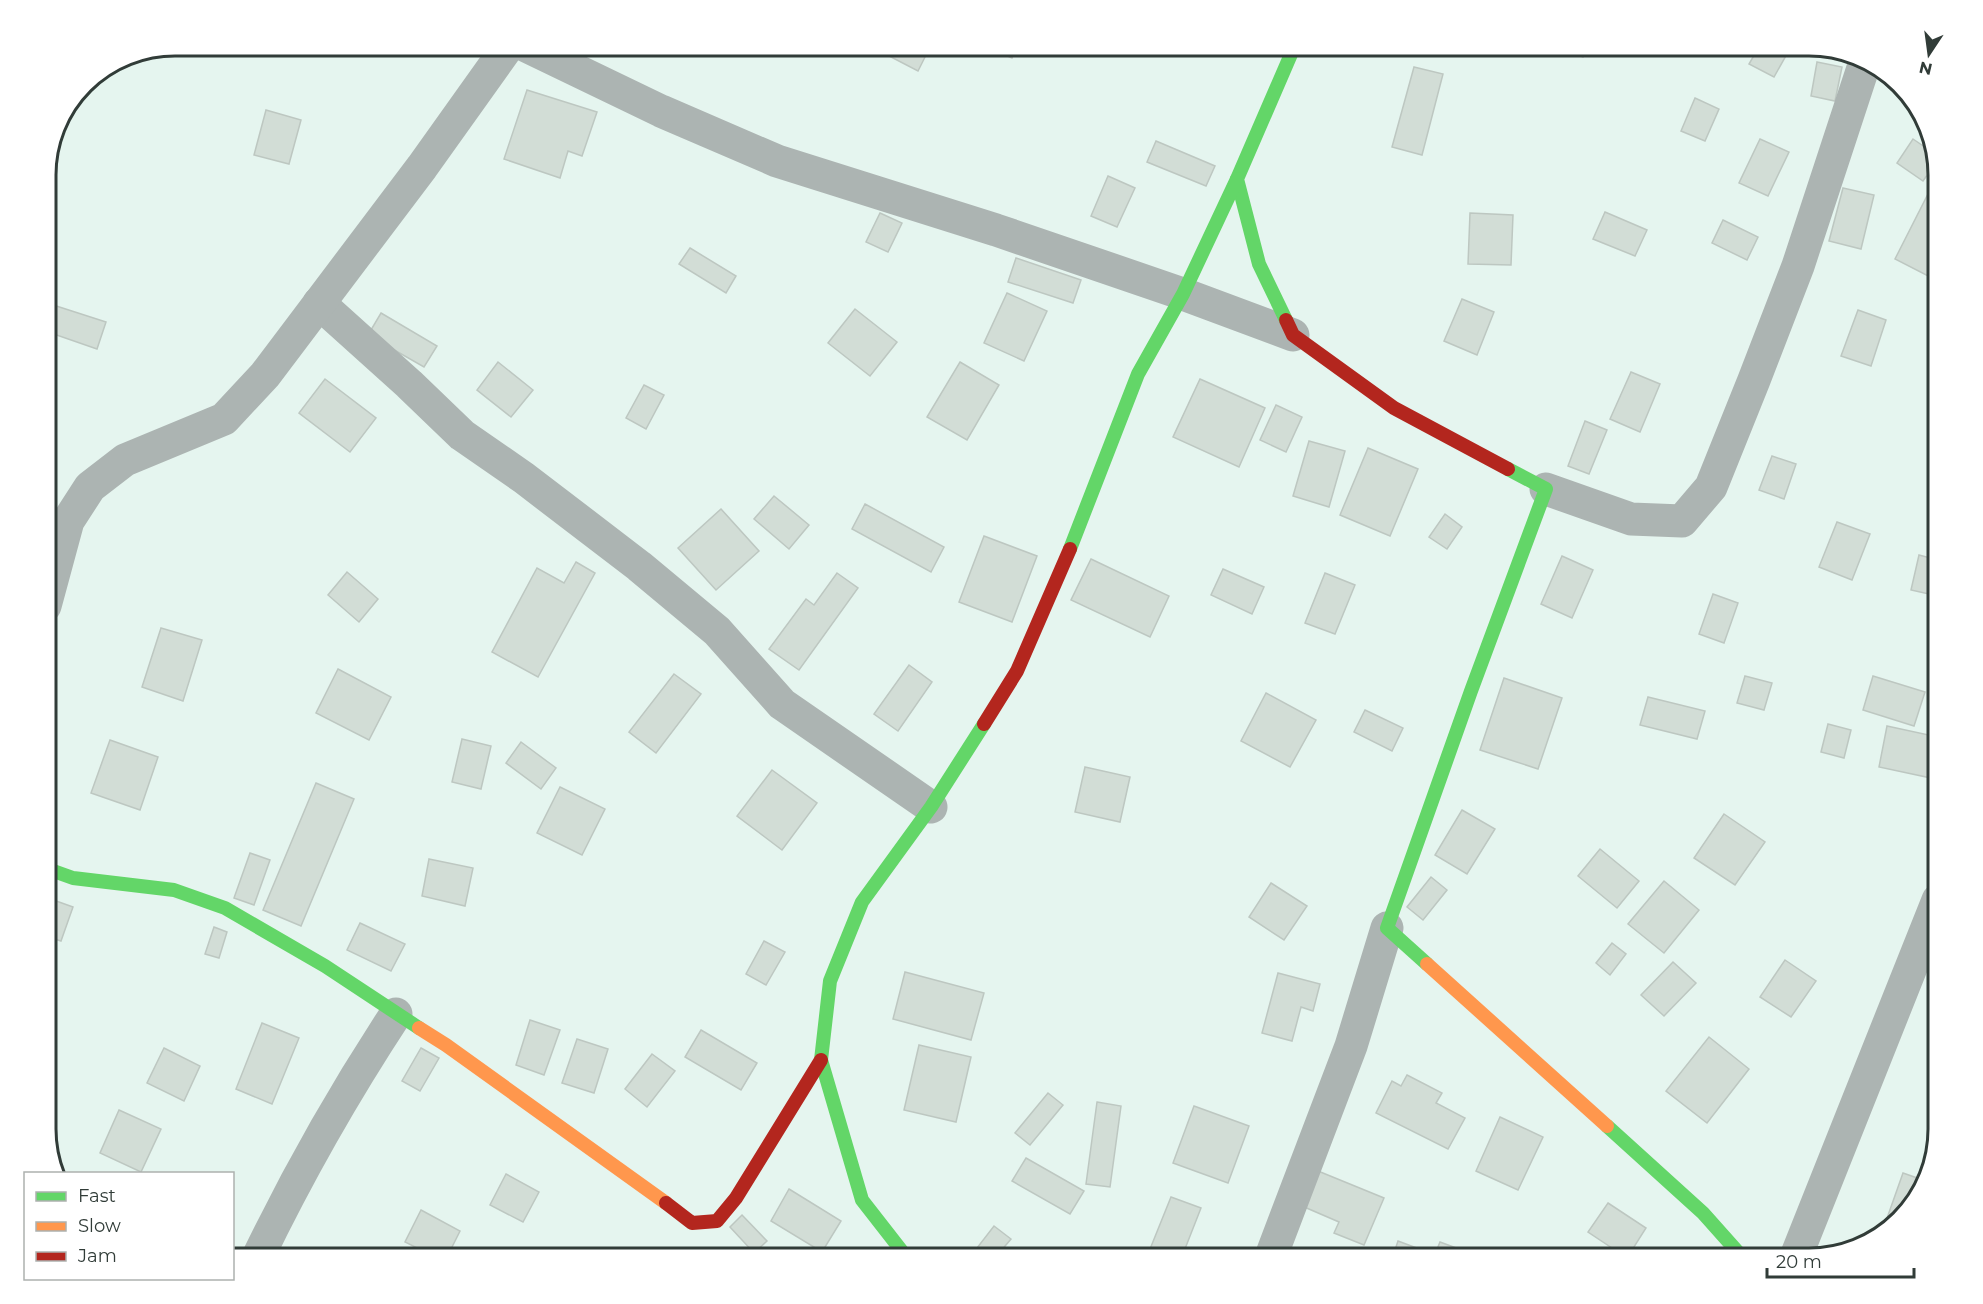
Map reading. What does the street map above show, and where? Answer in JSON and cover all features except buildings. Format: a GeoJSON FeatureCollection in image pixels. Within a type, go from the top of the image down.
{"type":"FeatureCollection","features":[{"type":"Feature","properties":{"kind":"street"},"geometry":{"type":"LineString","coordinates":[[56,565],[68,521],[90,487],[125,460],[224,419],[265,375],[422,167],[501,56]]}},
{"type":"Feature","properties":{"kind":"street"},"geometry":{"type":"LineString","coordinates":[[547,56],[661,111],[777,162],[996,230],[1183,294],[1293,335],[1394,408],[1546,489],[1631,519],[1682,521],[1711,487],[1798,266],[1863,69]]}},
{"type":"Feature","properties":{"kind":"street"},"geometry":{"type":"LineString","coordinates":[[899,1248],[862,1200],[821,1060],[830,981],[862,903],[930,807],[1017,671],[1077,532],[1138,374],[1183,294],[1237,179],[1289,56]]}},
{"type":"Feature","properties":{"kind":"street"},"geometry":{"type":"LineString","coordinates":[[1237,179],[1259,264],[1293,335]]}},
{"type":"Feature","properties":{"kind":"street"},"geometry":{"type":"LineString","coordinates":[[319,303],[462,435],[524,478],[613,546],[717,631],[782,704],[930,807]]}},
{"type":"Feature","properties":{"kind":"street"},"geometry":{"type":"LineString","coordinates":[[1274,1248],[1350,1046],[1387,928],[1546,489]]}},
{"type":"Feature","properties":{"kind":"street"},"geometry":{"type":"LineString","coordinates":[[56,872],[73,878],[174,890],[225,908],[325,966],[446,1045],[692,1223],[717,1221],[736,1198],[821,1060]]}},
{"type":"Feature","properties":{"kind":"street"},"geometry":{"type":"LineString","coordinates":[[1799,1248],[1928,925]]}},
{"type":"Feature","properties":{"kind":"street"},"geometry":{"type":"LineString","coordinates":[[1387,928],[1703,1213],[1734,1248]]}},
{"type":"Feature","properties":{"kind":"street"},"geometry":{"type":"LineString","coordinates":[[262,1248],[341,1100],[396,1014]]}},
{"type":"Feature","properties":{"kind":"traffic: fast"},"geometry":{"type":"LineString","coordinates":[[1286,320],[1259,264],[1237,179],[1290,56]]}},
{"type":"Feature","properties":{"kind":"traffic: fast"},"geometry":{"type":"LineString","coordinates":[[1070,549],[1138,374],[1183,294],[1237,179]]}},
{"type":"Feature","properties":{"kind":"traffic: fast"},"geometry":{"type":"LineString","coordinates":[[1427,964],[1387,928],[1546,489],[1508,469]]}},
{"type":"Feature","properties":{"kind":"traffic: fast"},"geometry":{"type":"LineString","coordinates":[[899,1248],[862,1200],[821,1060],[830,981],[862,902],[931,807],[984,724]]}},
{"type":"Feature","properties":{"kind":"traffic: fast"},"geometry":{"type":"LineString","coordinates":[[56,872],[73,878],[174,890],[225,908],[325,966],[419,1028]]}},
{"type":"Feature","properties":{"kind":"traffic: fast"},"geometry":{"type":"LineString","coordinates":[[1607,1126],[1703,1213],[1734,1248]]}},
{"type":"Feature","properties":{"kind":"traffic: slow"},"geometry":{"type":"LineString","coordinates":[[1427,964],[1607,1126]]}},
{"type":"Feature","properties":{"kind":"traffic: slow"},"geometry":{"type":"LineString","coordinates":[[419,1028],[666,1203]]}},
{"type":"Feature","properties":{"kind":"traffic: jam"},"geometry":{"type":"LineString","coordinates":[[1286,320],[1293,335],[1394,408],[1508,469]]}},
{"type":"Feature","properties":{"kind":"traffic: jam"},"geometry":{"type":"LineString","coordinates":[[984,724],[1017,671],[1070,549]]}},
{"type":"Feature","properties":{"kind":"traffic: jam"},"geometry":{"type":"LineString","coordinates":[[666,1203],[692,1223],[717,1221],[736,1198],[821,1060]]}}]}
